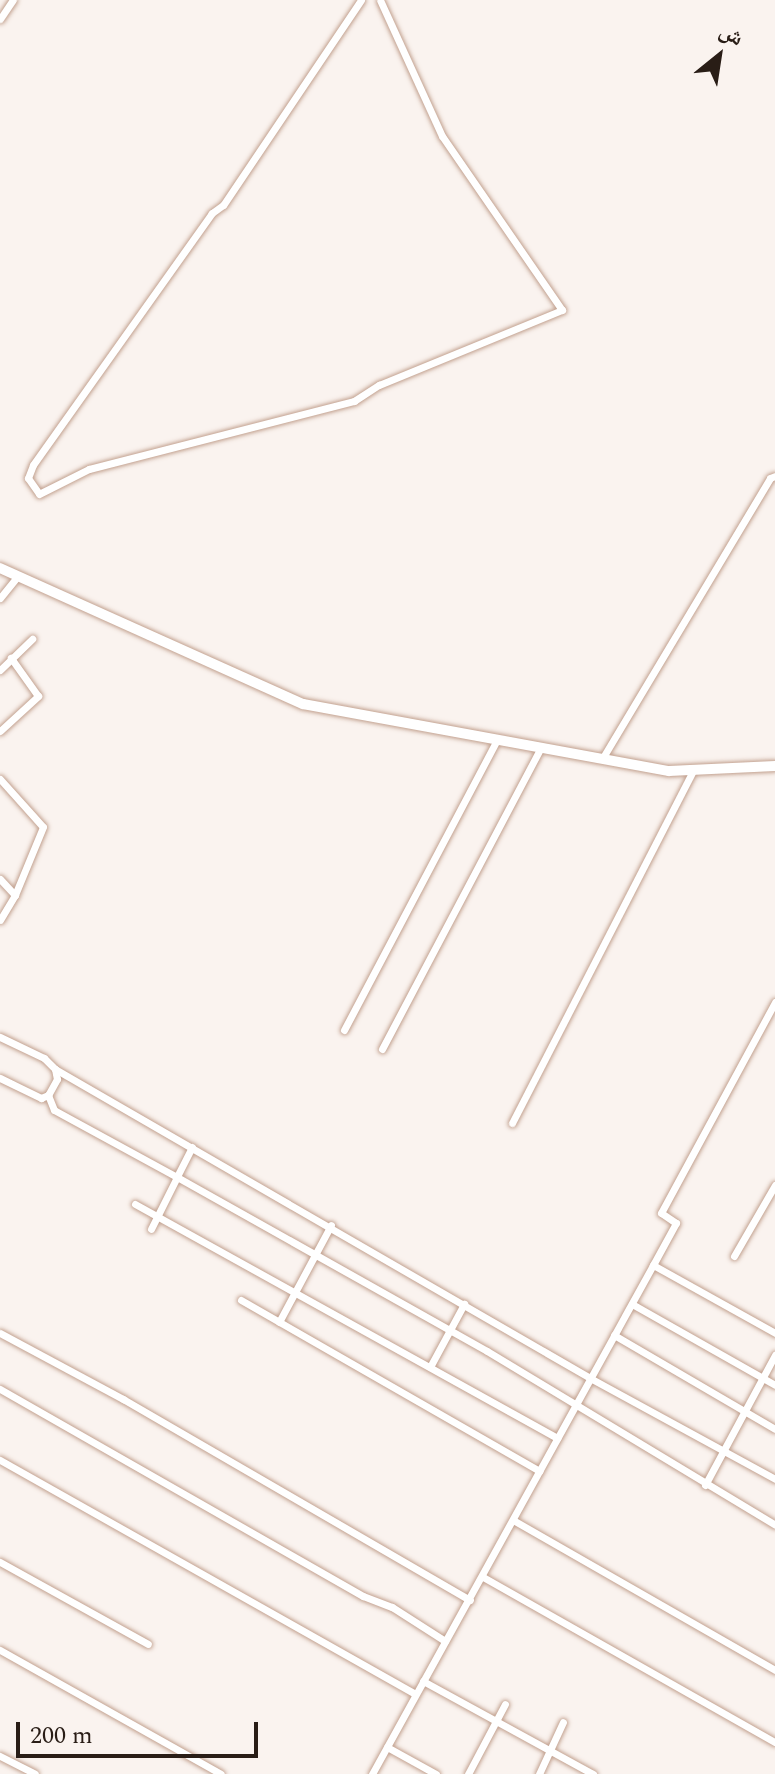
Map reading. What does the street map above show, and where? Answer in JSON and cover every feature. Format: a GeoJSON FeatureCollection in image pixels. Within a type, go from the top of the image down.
{"type":"FeatureCollection","features":[{"type":"Feature","properties":{"kind":"main road"},"geometry":{"type":"LineString","coordinates":[[0,568],[303,704],[669,771],[775,766]]}},
{"type":"Feature","properties":{"kind":"street"},"geometry":{"type":"LineString","coordinates":[[0,19],[13,0]]}},
{"type":"Feature","properties":{"kind":"street"},"geometry":{"type":"LineString","coordinates":[[361,0],[223,205],[212,213],[33,465],[28,478],[39,494],[89,469],[354,401],[379,385],[562,310],[442,136],[380,0]]}},
{"type":"Feature","properties":{"kind":"street"},"geometry":{"type":"LineString","coordinates":[[602,759],[770,478],[775,476]]}},
{"type":"Feature","properties":{"kind":"street"},"geometry":{"type":"LineString","coordinates":[[0,598],[18,576]]}},
{"type":"Feature","properties":{"kind":"street"},"geometry":{"type":"LineString","coordinates":[[0,670],[32,639]]}},
{"type":"Feature","properties":{"kind":"street"},"geometry":{"type":"LineString","coordinates":[[0,731],[38,696],[11,658]]}},
{"type":"Feature","properties":{"kind":"street"},"geometry":{"type":"LineString","coordinates":[[344,1030],[497,740]]}},
{"type":"Feature","properties":{"kind":"street"},"geometry":{"type":"LineString","coordinates":[[382,1049],[541,748]]}},
{"type":"Feature","properties":{"kind":"street"},"geometry":{"type":"LineString","coordinates":[[512,1123],[693,771]]}},
{"type":"Feature","properties":{"kind":"street"},"geometry":{"type":"LineString","coordinates":[[0,779],[43,827],[15,895],[0,920]]}},
{"type":"Feature","properties":{"kind":"street"},"geometry":{"type":"LineString","coordinates":[[0,796],[9,788]]}},
{"type":"Feature","properties":{"kind":"street"},"geometry":{"type":"LineString","coordinates":[[0,879],[15,895]]}},
{"type":"Feature","properties":{"kind":"street"},"geometry":{"type":"LineString","coordinates":[[372,1774],[676,1223],[661,1213],[775,1002]]}},
{"type":"Feature","properties":{"kind":"street"},"geometry":{"type":"LineString","coordinates":[[0,1037],[44,1058],[55,1069],[331,1225],[590,1378],[775,1479]]}},
{"type":"Feature","properties":{"kind":"street"},"geometry":{"type":"LineString","coordinates":[[0,1078],[41,1098],[48,1095],[57,1079],[55,1069]]}},
{"type":"Feature","properties":{"kind":"street"},"geometry":{"type":"LineString","coordinates":[[48,1095],[54,1110],[576,1404],[775,1525]]}},
{"type":"Feature","properties":{"kind":"street"},"geometry":{"type":"LineString","coordinates":[[151,1229],[192,1147]]}},
{"type":"Feature","properties":{"kind":"street"},"geometry":{"type":"LineString","coordinates":[[734,1256],[775,1185]]}},
{"type":"Feature","properties":{"kind":"street"},"geometry":{"type":"LineString","coordinates":[[135,1204],[557,1438]]}},
{"type":"Feature","properties":{"kind":"street"},"geometry":{"type":"LineString","coordinates":[[279,1322],[331,1225]]}},
{"type":"Feature","properties":{"kind":"street"},"geometry":{"type":"LineString","coordinates":[[653,1265],[775,1333]]}},
{"type":"Feature","properties":{"kind":"street"},"geometry":{"type":"LineString","coordinates":[[241,1300],[539,1471]]}},
{"type":"Feature","properties":{"kind":"street"},"geometry":{"type":"LineString","coordinates":[[430,1367],[464,1304]]}},
{"type":"Feature","properties":{"kind":"street"},"geometry":{"type":"LineString","coordinates":[[632,1304],[775,1385]]}},
{"type":"Feature","properties":{"kind":"street"},"geometry":{"type":"LineString","coordinates":[[0,1333],[123,1399],[470,1600]]}},
{"type":"Feature","properties":{"kind":"street"},"geometry":{"type":"LineString","coordinates":[[614,1335],[775,1429]]}},
{"type":"Feature","properties":{"kind":"street"},"geometry":{"type":"LineString","coordinates":[[705,1485],[775,1355]]}},
{"type":"Feature","properties":{"kind":"street"},"geometry":{"type":"LineString","coordinates":[[0,1389],[363,1596],[392,1607],[445,1641]]}},
{"type":"Feature","properties":{"kind":"street"},"geometry":{"type":"LineString","coordinates":[[0,1460],[415,1694]]}},
{"type":"Feature","properties":{"kind":"street"},"geometry":{"type":"LineString","coordinates":[[513,1520],[775,1670]]}},
{"type":"Feature","properties":{"kind":"street"},"geometry":{"type":"LineString","coordinates":[[0,1562],[148,1644]]}},
{"type":"Feature","properties":{"kind":"street"},"geometry":{"type":"LineString","coordinates":[[483,1577],[775,1742]]}},
{"type":"Feature","properties":{"kind":"street"},"geometry":{"type":"LineString","coordinates":[[0,1650],[221,1774]]}},
{"type":"Feature","properties":{"kind":"street"},"geometry":{"type":"LineString","coordinates":[[423,1681],[593,1774]]}},
{"type":"Feature","properties":{"kind":"street"},"geometry":{"type":"LineString","coordinates":[[468,1774],[505,1704]]}},
{"type":"Feature","properties":{"kind":"street"},"geometry":{"type":"LineString","coordinates":[[539,1774],[563,1722]]}},
{"type":"Feature","properties":{"kind":"street"},"geometry":{"type":"LineString","coordinates":[[387,1747],[436,1774]]}},
{"type":"Feature","properties":{"kind":"street"},"geometry":{"type":"LineString","coordinates":[[0,1756],[35,1774]]}}]}
